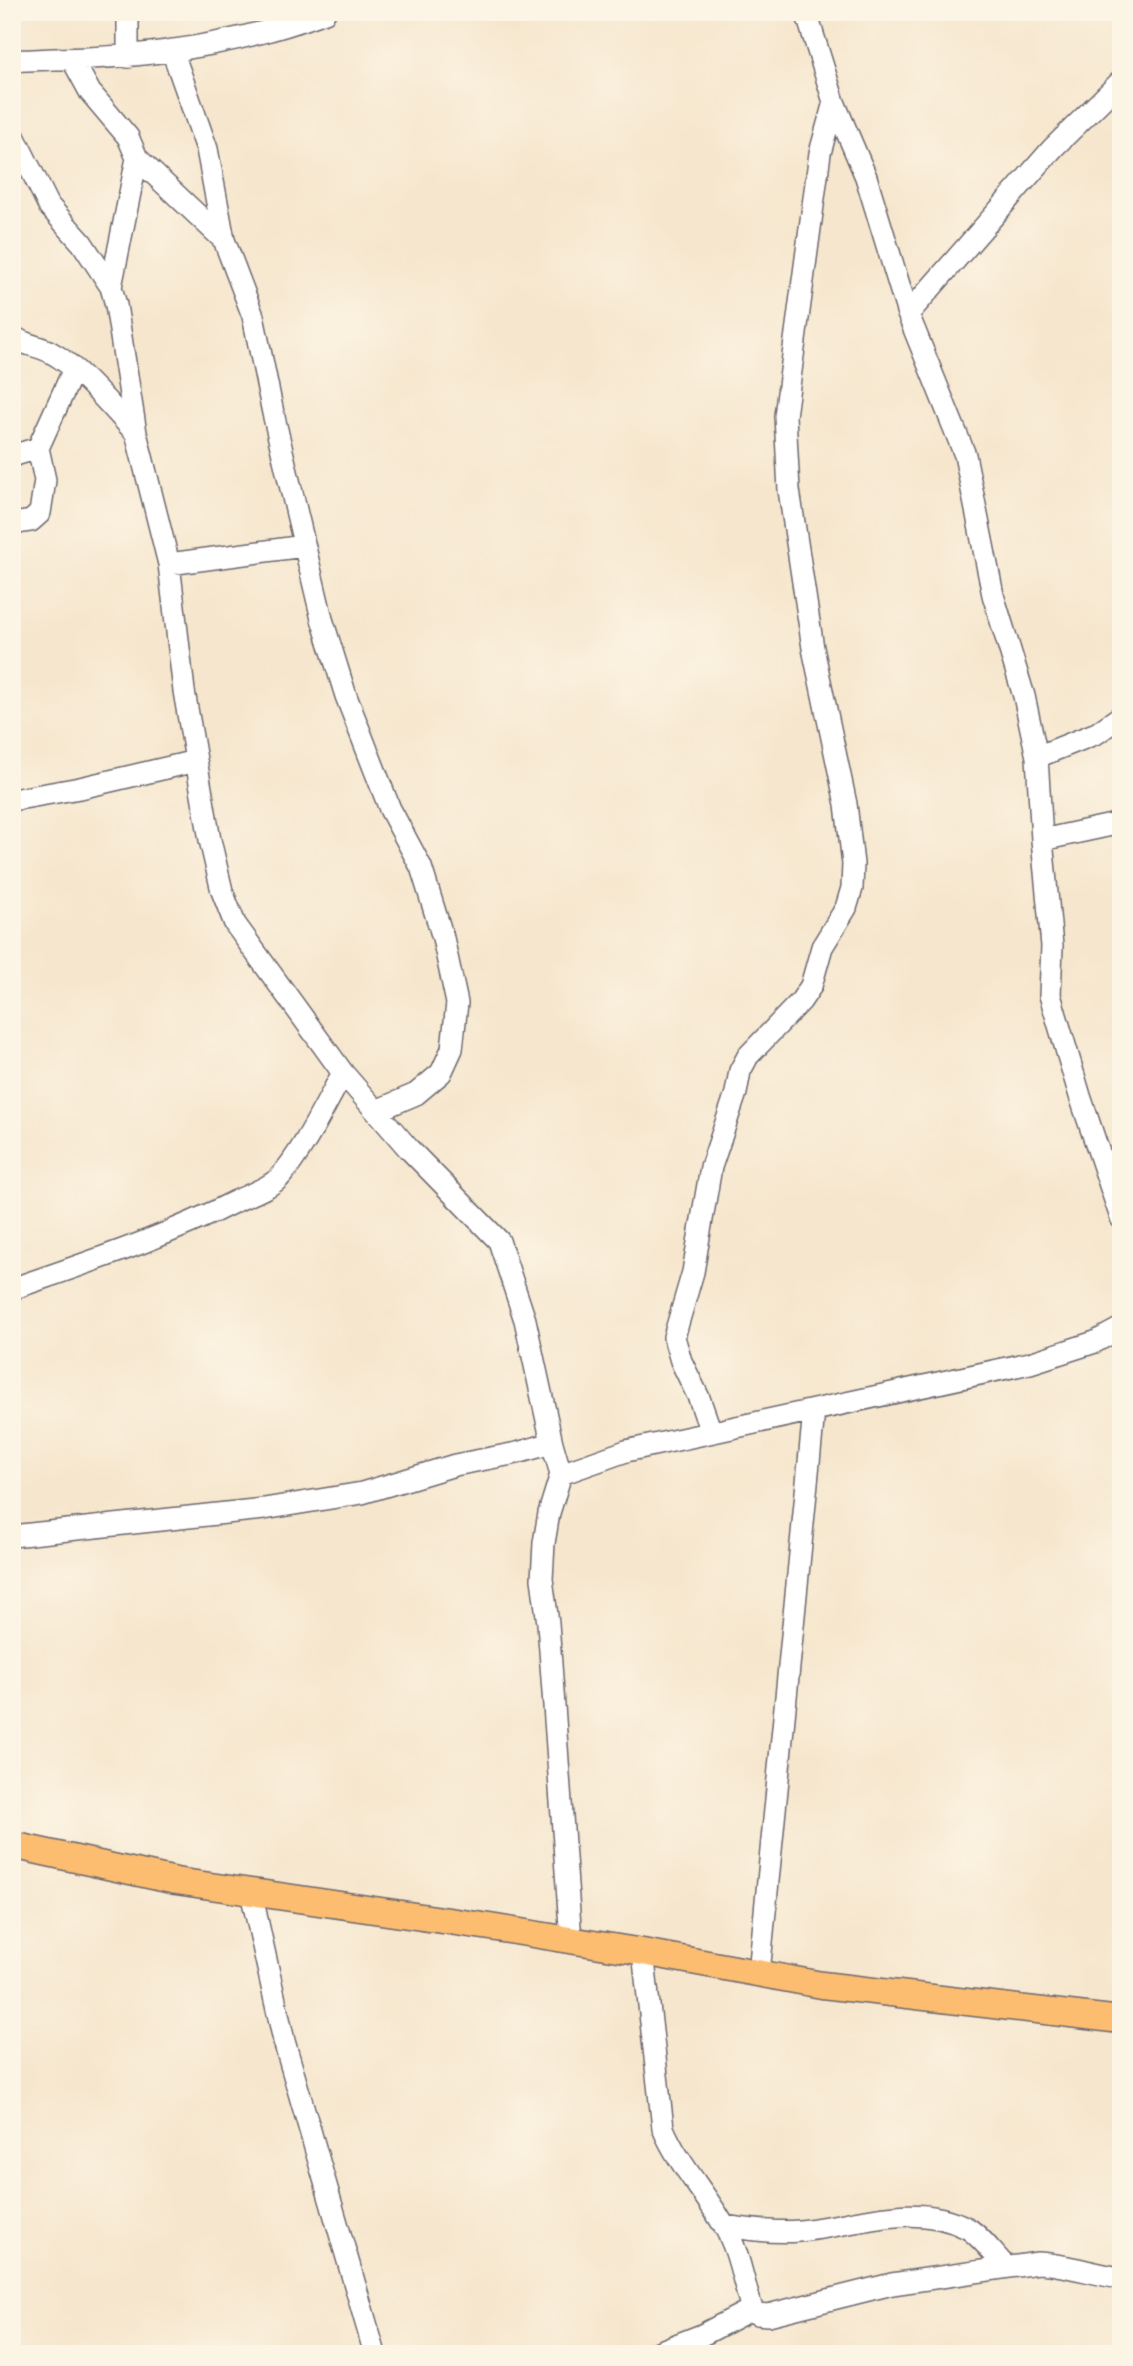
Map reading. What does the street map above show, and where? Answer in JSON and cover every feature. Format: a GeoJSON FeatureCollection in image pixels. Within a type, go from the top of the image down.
{"type":"FeatureCollection","features":[{"type":"Feature","properties":{"kind":"main road"},"geometry":{"type":"LineString","coordinates":[[12,1846],[176,1881],[643,1952],[822,1985],[1121,2020]]}},
{"type":"Feature","properties":{"kind":"street"},"geometry":{"type":"LineString","coordinates":[[128,12],[128,57]]}},
{"type":"Feature","properties":{"kind":"street"},"geometry":{"type":"LineString","coordinates":[[12,60],[128,57],[251,37],[325,12]]}},
{"type":"Feature","properties":{"kind":"street"},"geometry":{"type":"LineString","coordinates":[[806,12],[834,102],[866,177],[908,314],[965,455],[993,595],[1024,696],[1037,757],[1052,946],[1050,995],[1121,1218]]}},
{"type":"Feature","properties":{"kind":"street"},"geometry":{"type":"LineString","coordinates":[[172,50],[206,149],[225,240],[253,316],[321,619],[346,696],[390,809],[421,867],[443,938],[457,1003],[452,1049],[441,1073],[416,1094],[376,1111]]}},
{"type":"Feature","properties":{"kind":"street"},"geometry":{"type":"LineString","coordinates":[[72,59],[90,92],[128,137],[137,158],[225,240]]}},
{"type":"Feature","properties":{"kind":"street"},"geometry":{"type":"LineString","coordinates":[[908,314],[1053,148],[1121,81]]}},
{"type":"Feature","properties":{"kind":"street"},"geometry":{"type":"LineString","coordinates":[[710,1432],[674,1337],[694,1272],[711,1167],[736,1093],[740,1070],[748,1056],[801,1001],[811,986],[822,947],[846,908],[852,888],[853,864],[846,804],[813,648],[789,490],[785,416],[820,153],[834,102]]}},
{"type":"Feature","properties":{"kind":"street"},"geometry":{"type":"LineString","coordinates":[[12,132],[49,206],[82,243],[111,286],[136,433],[169,564],[184,691],[209,840],[222,891],[235,924],[343,1073],[408,1148],[499,1241],[525,1320],[561,1474],[549,1513],[542,1579],[548,1623],[571,1941]]}},
{"type":"Feature","properties":{"kind":"street"},"geometry":{"type":"LineString","coordinates":[[111,286],[137,158]]}},
{"type":"Feature","properties":{"kind":"street"},"geometry":{"type":"LineString","coordinates":[[12,335],[19,341],[52,353],[74,369],[136,433]]}},
{"type":"Feature","properties":{"kind":"street"},"geometry":{"type":"LineString","coordinates":[[12,524],[31,521],[40,513],[45,480],[38,448],[74,369]]}},
{"type":"Feature","properties":{"kind":"street"},"geometry":{"type":"LineString","coordinates":[[12,456],[38,448]]}},
{"type":"Feature","properties":{"kind":"street"},"geometry":{"type":"LineString","coordinates":[[169,564],[304,546]]}},
{"type":"Feature","properties":{"kind":"street"},"geometry":{"type":"LineString","coordinates":[[1037,757],[1097,733],[1121,716]]}},
{"type":"Feature","properties":{"kind":"street"},"geometry":{"type":"LineString","coordinates":[[12,800],[80,788],[196,761]]}},
{"type":"Feature","properties":{"kind":"street"},"geometry":{"type":"LineString","coordinates":[[1042,840],[1121,823]]}},
{"type":"Feature","properties":{"kind":"street"},"geometry":{"type":"LineString","coordinates":[[12,1289],[189,1226],[277,1180],[299,1149],[343,1073]]}},
{"type":"Feature","properties":{"kind":"street"},"geometry":{"type":"LineString","coordinates":[[561,1474],[626,1451],[1030,1363],[1095,1342],[1121,1328]]}},
{"type":"Feature","properties":{"kind":"street"},"geometry":{"type":"LineString","coordinates":[[759,1973],[814,1411]]}},
{"type":"Feature","properties":{"kind":"street"},"geometry":{"type":"LineString","coordinates":[[12,1536],[264,1509],[362,1493],[455,1465],[552,1443]]}},
{"type":"Feature","properties":{"kind":"street"},"geometry":{"type":"LineString","coordinates":[[251,1892],[284,2041],[375,2354]]}},
{"type":"Feature","properties":{"kind":"street"},"geometry":{"type":"LineString","coordinates":[[643,1952],[663,2128],[670,2146],[725,2226],[733,2242],[752,2309],[757,2314],[768,2315],[892,2284],[1004,2266],[1058,2263],[1076,2270],[1121,2278]]}},
{"type":"Feature","properties":{"kind":"street"},"geometry":{"type":"LineString","coordinates":[[725,2226],[773,2233],[814,2229],[893,2215],[926,2216],[969,2229],[1004,2266]]}},
{"type":"Feature","properties":{"kind":"street"},"geometry":{"type":"LineString","coordinates":[[653,2354],[702,2335],[752,2309]]}}]}
